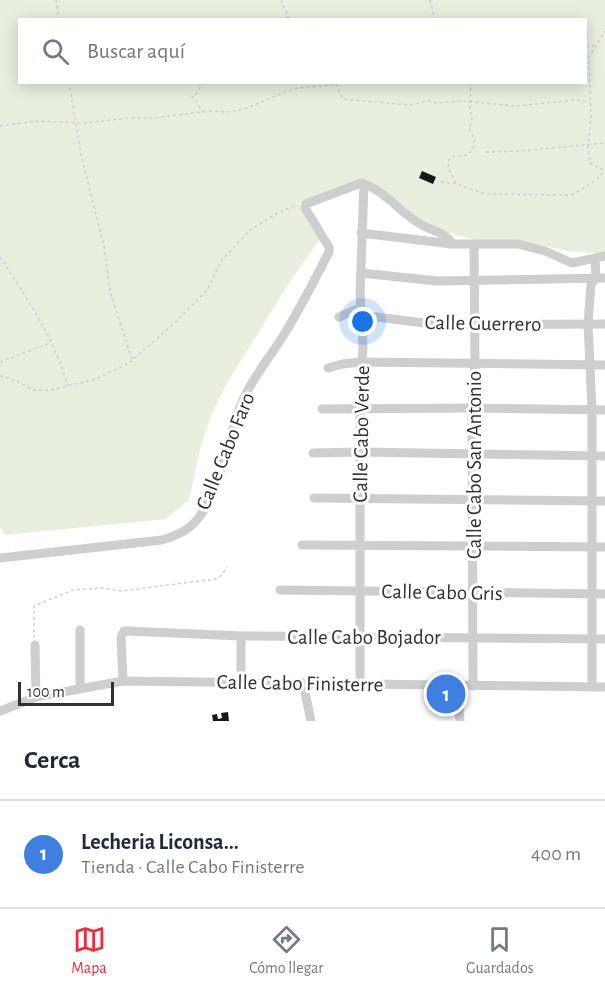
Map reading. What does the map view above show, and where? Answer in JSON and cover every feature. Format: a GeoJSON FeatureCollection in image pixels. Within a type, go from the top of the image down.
{"type":"FeatureCollection","features":[{"type":"Feature","properties":{"kind":"street"},"geometry":{"type":"LineString","coordinates":[[305,205],[355,184],[364,184],[379,190],[405,214],[451,242]]}},
{"type":"Feature","properties":{"kind":"street","name":"Calle Cabo Verde"},"geometry":{"type":"LineString","coordinates":[[360,684],[360,408],[363,347],[360,311],[364,184]]}},
{"type":"Feature","properties":{"kind":"street","name":"Calle Cabo Faro"},"geometry":{"type":"LineString","coordinates":[[0,558],[162,540],[186,531],[199,518],[213,491],[244,397],[286,332],[330,250],[305,205]]}},
{"type":"Feature","properties":{"kind":"street"},"geometry":{"type":"LineString","coordinates":[[361,233],[474,244],[518,244],[545,251],[572,263],[605,256]]}},
{"type":"Feature","properties":{"kind":"street","name":"Calle Cabo San Antonio"},"geometry":{"type":"LineString","coordinates":[[473,686],[474,244]]}},
{"type":"Feature","properties":{"kind":"street"},"geometry":{"type":"LineString","coordinates":[[595,259],[600,278]]}},
{"type":"Feature","properties":{"kind":"street"},"geometry":{"type":"LineString","coordinates":[[361,273],[437,281],[600,278]]}},
{"type":"Feature","properties":{"kind":"street"},"geometry":{"type":"LineString","coordinates":[[592,687],[592,410],[588,324],[591,286],[600,278]]}},
{"type":"Feature","properties":{"kind":"street"},"geometry":{"type":"LineString","coordinates":[[339,317],[360,311]]}},
{"type":"Feature","properties":{"kind":"street","name":"Calle Guerrero"},"geometry":{"type":"LineString","coordinates":[[360,311],[440,325],[605,324]]}},
{"type":"Feature","properties":{"kind":"street"},"geometry":{"type":"LineString","coordinates":[[328,368],[361,362],[605,365]]}},
{"type":"Feature","properties":{"kind":"street"},"geometry":{"type":"LineString","coordinates":[[322,409],[472,408],[605,411]]}},
{"type":"Feature","properties":{"kind":"street"},"geometry":{"type":"LineString","coordinates":[[313,453],[605,456]]}},
{"type":"Feature","properties":{"kind":"street"},"geometry":{"type":"LineString","coordinates":[[315,498],[605,501]]}},
{"type":"Feature","properties":{"kind":"street"},"geometry":{"type":"LineString","coordinates":[[302,545],[605,547]]}},
{"type":"Feature","properties":{"kind":"street","name":"Calle Cabo Gris"},"geometry":{"type":"LineString","coordinates":[[280,590],[605,594]]}},
{"type":"Feature","properties":{"kind":"street"},"geometry":{"type":"LineString","coordinates":[[80,630],[80,688]]}},
{"type":"Feature","properties":{"kind":"street","name":"Calle Cabo Bojador"},"geometry":{"type":"LineString","coordinates":[[123,681],[121,637],[124,631],[241,636],[605,639]]}},
{"type":"Feature","properties":{"kind":"street"},"geometry":{"type":"LineString","coordinates":[[241,636],[242,682]]}},
{"type":"Feature","properties":{"kind":"street"},"geometry":{"type":"LineString","coordinates":[[35,645],[36,697]]}},
{"type":"Feature","properties":{"kind":"street","name":"Calle Cabo Finisterre"},"geometry":{"type":"LineString","coordinates":[[0,711],[36,697],[123,681],[605,687]]}},
{"type":"Feature","properties":{"kind":"street"},"geometry":{"type":"LineString","coordinates":[[303,683],[311,721]]}},
{"type":"Feature","properties":{"kind":"street"},"geometry":{"type":"LineString","coordinates":[[457,686],[460,721]]}},
{"type":"Feature","properties":{"kind":"path"},"geometry":{"type":"LineString","coordinates":[[56,0],[59,18]]}},
{"type":"Feature","properties":{"kind":"path"},"geometry":{"type":"LineString","coordinates":[[281,0],[290,18]]}},
{"type":"Feature","properties":{"kind":"path"},"geometry":{"type":"LineString","coordinates":[[430,0],[434,18]]}},
{"type":"Feature","properties":{"kind":"path"},"geometry":{"type":"LineString","coordinates":[[441,182],[456,184],[485,194],[571,195],[592,183],[605,171],[590,163],[588,144],[589,57],[605,31]]}},
{"type":"Feature","properties":{"kind":"path"},"geometry":{"type":"LineString","coordinates":[[587,47],[595,46]]}},
{"type":"Feature","properties":{"kind":"path"},"geometry":{"type":"LineString","coordinates":[[69,84],[81,155],[104,246],[110,291],[132,361]]}},
{"type":"Feature","properties":{"kind":"path"},"geometry":{"type":"LineString","coordinates":[[202,84],[197,93],[192,96],[203,112]]}},
{"type":"Feature","properties":{"kind":"path"},"geometry":{"type":"LineString","coordinates":[[336,84],[344,99],[410,105],[429,102],[436,104],[470,102],[516,106],[574,100],[590,102]]}},
{"type":"Feature","properties":{"kind":"path"},"geometry":{"type":"LineString","coordinates":[[0,126],[38,121],[76,122],[230,112],[242,110],[287,91],[336,84]]}},
{"type":"Feature","properties":{"kind":"path"},"geometry":{"type":"LineString","coordinates":[[456,184],[448,168],[448,159],[468,155],[474,147],[474,138],[469,129],[472,120],[471,84]]}},
{"type":"Feature","properties":{"kind":"path"},"geometry":{"type":"LineString","coordinates":[[486,152],[605,143]]}},
{"type":"Feature","properties":{"kind":"path"},"geometry":{"type":"LineString","coordinates":[[0,376],[34,390],[51,390],[96,379],[132,361],[177,321],[208,289],[221,261],[250,231],[292,206],[305,205]]}},
{"type":"Feature","properties":{"kind":"path"},"geometry":{"type":"LineString","coordinates":[[0,257],[25,295],[61,361],[67,386]]}},
{"type":"Feature","properties":{"kind":"path"},"geometry":{"type":"LineString","coordinates":[[0,362],[50,343]]}},
{"type":"Feature","properties":{"kind":"path"},"geometry":{"type":"LineString","coordinates":[[35,645],[34,606],[49,598],[73,590],[101,588],[121,591],[216,579],[227,567]]}},
{"type":"Feature","properties":{"kind":"green space"},"geometry":{"type":"Polygon","coordinates":[[[0,0],[605,0],[605,254],[567,251],[522,241],[476,240],[430,228],[364,181],[300,204],[320,239],[289,283],[227,383],[211,416],[201,446],[189,500],[166,519],[5,535],[0,527],[0,0]]]}},
{"type":"Feature","properties":{"kind":"building"},"geometry":{"type":"Polygon","coordinates":[[[422,171],[436,177],[433,184],[419,178],[422,171]]]}},
{"type":"Feature","properties":{"kind":"building"},"geometry":{"type":"Polygon","coordinates":[[[228,712],[229,721],[213,721],[212,715],[217,714],[218,719],[222,718],[221,713],[228,712]]]}},
{"type":"Feature","properties":{"kind":"place","name":"Lecheria Liconsa..."},"geometry":{"type":"Point","coordinates":[446,694]}}]}
